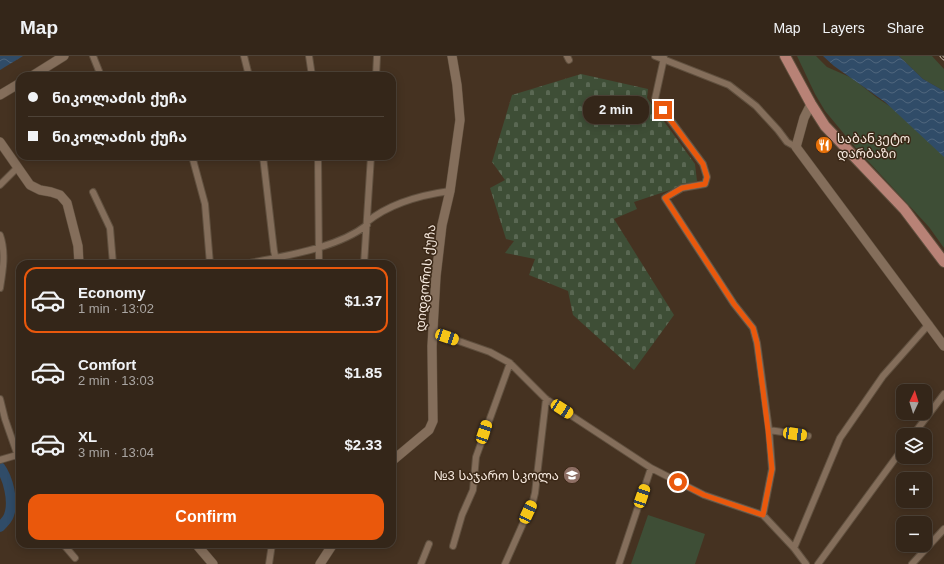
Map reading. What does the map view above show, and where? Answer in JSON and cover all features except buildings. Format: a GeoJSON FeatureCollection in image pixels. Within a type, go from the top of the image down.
{"type":"FeatureCollection","features":[{"type":"Feature","properties":{"kind":"main road"},"geometry":{"type":"LineString","coordinates":[[784,56],[825,126],[904,209],[944,262]]}},
{"type":"Feature","properties":{"kind":"street"},"geometry":{"type":"LineString","coordinates":[[38,72],[64,56]]}},
{"type":"Feature","properties":{"kind":"street"},"geometry":{"type":"LineString","coordinates":[[93,56],[99,72]]}},
{"type":"Feature","properties":{"kind":"street"},"geometry":{"type":"LineString","coordinates":[[244,56],[247,72]]}},
{"type":"Feature","properties":{"kind":"street"},"geometry":{"type":"LineString","coordinates":[[309,56],[311,72]]}},
{"type":"Feature","properties":{"kind":"street"},"geometry":{"type":"LineString","coordinates":[[376,72],[377,56]]}},
{"type":"Feature","properties":{"kind":"street","name":"დიდგორის ქუჩა"},"geometry":{"type":"LineString","coordinates":[[396,458],[432,426],[433,421],[434,405],[432,346],[436,276],[442,226],[450,191],[460,120],[457,85],[452,56]]}},
{"type":"Feature","properties":{"kind":"street"},"geometry":{"type":"LineString","coordinates":[[656,56],[730,85],[756,106],[778,130],[786,142],[796,147],[944,346]]}},
{"type":"Feature","properties":{"kind":"street"},"geometry":{"type":"LineString","coordinates":[[664,58],[655,99],[703,164],[707,177],[705,184],[682,188],[665,198],[734,304],[753,328],[757,343],[772,469],[763,515]]}},
{"type":"Feature","properties":{"kind":"street"},"geometry":{"type":"LineString","coordinates":[[0,95],[16,86]]}},
{"type":"Feature","properties":{"kind":"street"},"geometry":{"type":"LineString","coordinates":[[796,147],[804,118],[811,104]]}},
{"type":"Feature","properties":{"kind":"street"},"geometry":{"type":"LineString","coordinates":[[0,142],[30,185],[40,190],[60,195],[67,203],[78,246],[79,260]]}},
{"type":"Feature","properties":{"kind":"street"},"geometry":{"type":"LineString","coordinates":[[193,160],[205,204],[210,260]]}},
{"type":"Feature","properties":{"kind":"street"},"geometry":{"type":"LineString","coordinates":[[263,160],[276,260]]}},
{"type":"Feature","properties":{"kind":"street"},"geometry":{"type":"LineString","coordinates":[[318,160],[319,260]]}},
{"type":"Feature","properties":{"kind":"street"},"geometry":{"type":"LineString","coordinates":[[364,260],[371,160]]}},
{"type":"Feature","properties":{"kind":"street"},"geometry":{"type":"LineString","coordinates":[[0,185],[17,168]]}},
{"type":"Feature","properties":{"kind":"street"},"geometry":{"type":"LineString","coordinates":[[279,260],[353,235],[373,217],[401,202],[450,191]]}},
{"type":"Feature","properties":{"kind":"street"},"geometry":{"type":"LineString","coordinates":[[92,192],[110,228],[112,260]]}},
{"type":"Feature","properties":{"kind":"street"},"geometry":{"type":"LineString","coordinates":[[0,235],[4,257],[0,288]]}},
{"type":"Feature","properties":{"kind":"street"},"geometry":{"type":"LineString","coordinates":[[794,548],[840,438],[883,376],[929,324]]}},
{"type":"Feature","properties":{"kind":"street"},"geometry":{"type":"LineString","coordinates":[[433,332],[490,352],[510,363],[546,399],[651,468],[704,495],[763,515],[794,548],[806,564]]}},
{"type":"Feature","properties":{"kind":"street"},"geometry":{"type":"LineString","coordinates":[[454,546],[462,515],[473,490],[476,457],[510,363]]}},
{"type":"Feature","properties":{"kind":"street"},"geometry":{"type":"LineString","coordinates":[[918,428],[944,394]]}},
{"type":"Feature","properties":{"kind":"street"},"geometry":{"type":"LineString","coordinates":[[0,399],[16,452]]}},
{"type":"Feature","properties":{"kind":"street"},"geometry":{"type":"LineString","coordinates":[[505,564],[533,501],[535,493],[546,399]]}},
{"type":"Feature","properties":{"kind":"street"},"geometry":{"type":"LineString","coordinates":[[768,430],[808,436]]}},
{"type":"Feature","properties":{"kind":"street"},"geometry":{"type":"LineString","coordinates":[[0,460],[16,455]]}},
{"type":"Feature","properties":{"kind":"street"},"geometry":{"type":"LineString","coordinates":[[818,564],[896,458]]}},
{"type":"Feature","properties":{"kind":"street"},"geometry":{"type":"LineString","coordinates":[[619,564],[651,468]]}},
{"type":"Feature","properties":{"kind":"street"},"geometry":{"type":"LineString","coordinates":[[912,564],[944,529]]}},
{"type":"Feature","properties":{"kind":"street"},"geometry":{"type":"LineString","coordinates":[[420,564],[429,544]]}},
{"type":"Feature","properties":{"kind":"street"},"geometry":{"type":"LineString","coordinates":[[66,548],[75,558]]}},
{"type":"Feature","properties":{"kind":"street"},"geometry":{"type":"LineString","coordinates":[[199,548],[213,564]]}},
{"type":"Feature","properties":{"kind":"street"},"geometry":{"type":"LineString","coordinates":[[269,564],[271,548]]}},
{"type":"Feature","properties":{"kind":"street"},"geometry":{"type":"LineString","coordinates":[[320,564],[330,548]]}},
{"type":"Feature","properties":{"kind":"green space"},"geometry":{"type":"Polygon","coordinates":[[[797,56],[816,56],[827,67],[852,78],[876,97],[924,129],[944,139],[944,248],[929,227],[855,147],[825,111],[797,56]]]}},
{"type":"Feature","properties":{"kind":"green space"},"geometry":{"type":"Polygon","coordinates":[[[899,56],[932,56],[944,69],[944,91],[923,79],[899,56]]]}},
{"type":"Feature","properties":{"kind":"green space"},"geometry":{"type":"Polygon","coordinates":[[[581,74],[648,89],[647,98],[695,164],[697,181],[634,202],[637,209],[614,219],[674,315],[634,370],[573,315],[568,291],[529,275],[535,259],[505,253],[514,241],[506,239],[490,188],[505,180],[492,162],[512,95],[581,74]]]}},
{"type":"Feature","properties":{"kind":"green space"},"geometry":{"type":"Polygon","coordinates":[[[648,515],[705,534],[695,564],[631,564],[648,515]]]}},
{"type":"Feature","properties":{"kind":"water"},"geometry":{"type":"Polygon","coordinates":[[[0,56],[23,56],[0,70],[0,56]]]}},
{"type":"Feature","properties":{"kind":"water"},"geometry":{"type":"Polygon","coordinates":[[[823,56],[899,56],[923,79],[944,91],[944,157],[885,102],[834,66],[823,56]]]}},
{"type":"Feature","properties":{"kind":"waterway"},"geometry":{"type":"LineString","coordinates":[[0,467],[8,483],[11,503],[8,517],[0,527]]}},
{"type":"Feature","properties":{"kind":"railway"},"geometry":{"type":"LineString","coordinates":[[941,56],[944,59]]}},
{"type":"Feature","properties":{"kind":"place","name":"საბანკეტო დარბაზი"},"geometry":{"type":"Point","coordinates":[824,145]}},
{"type":"Feature","properties":{"kind":"place","name":"№3 საჯარო სკოლა"},"geometry":{"type":"Point","coordinates":[572,475]}},
{"type":"Feature","properties":{"kind":"route"},"geometry":{"type":"LineString","coordinates":[[663,110],[703,164],[707,177],[705,184],[682,188],[665,198],[734,304],[753,328],[757,343],[772,469],[763,515],[704,495],[678,482]]}}]}
